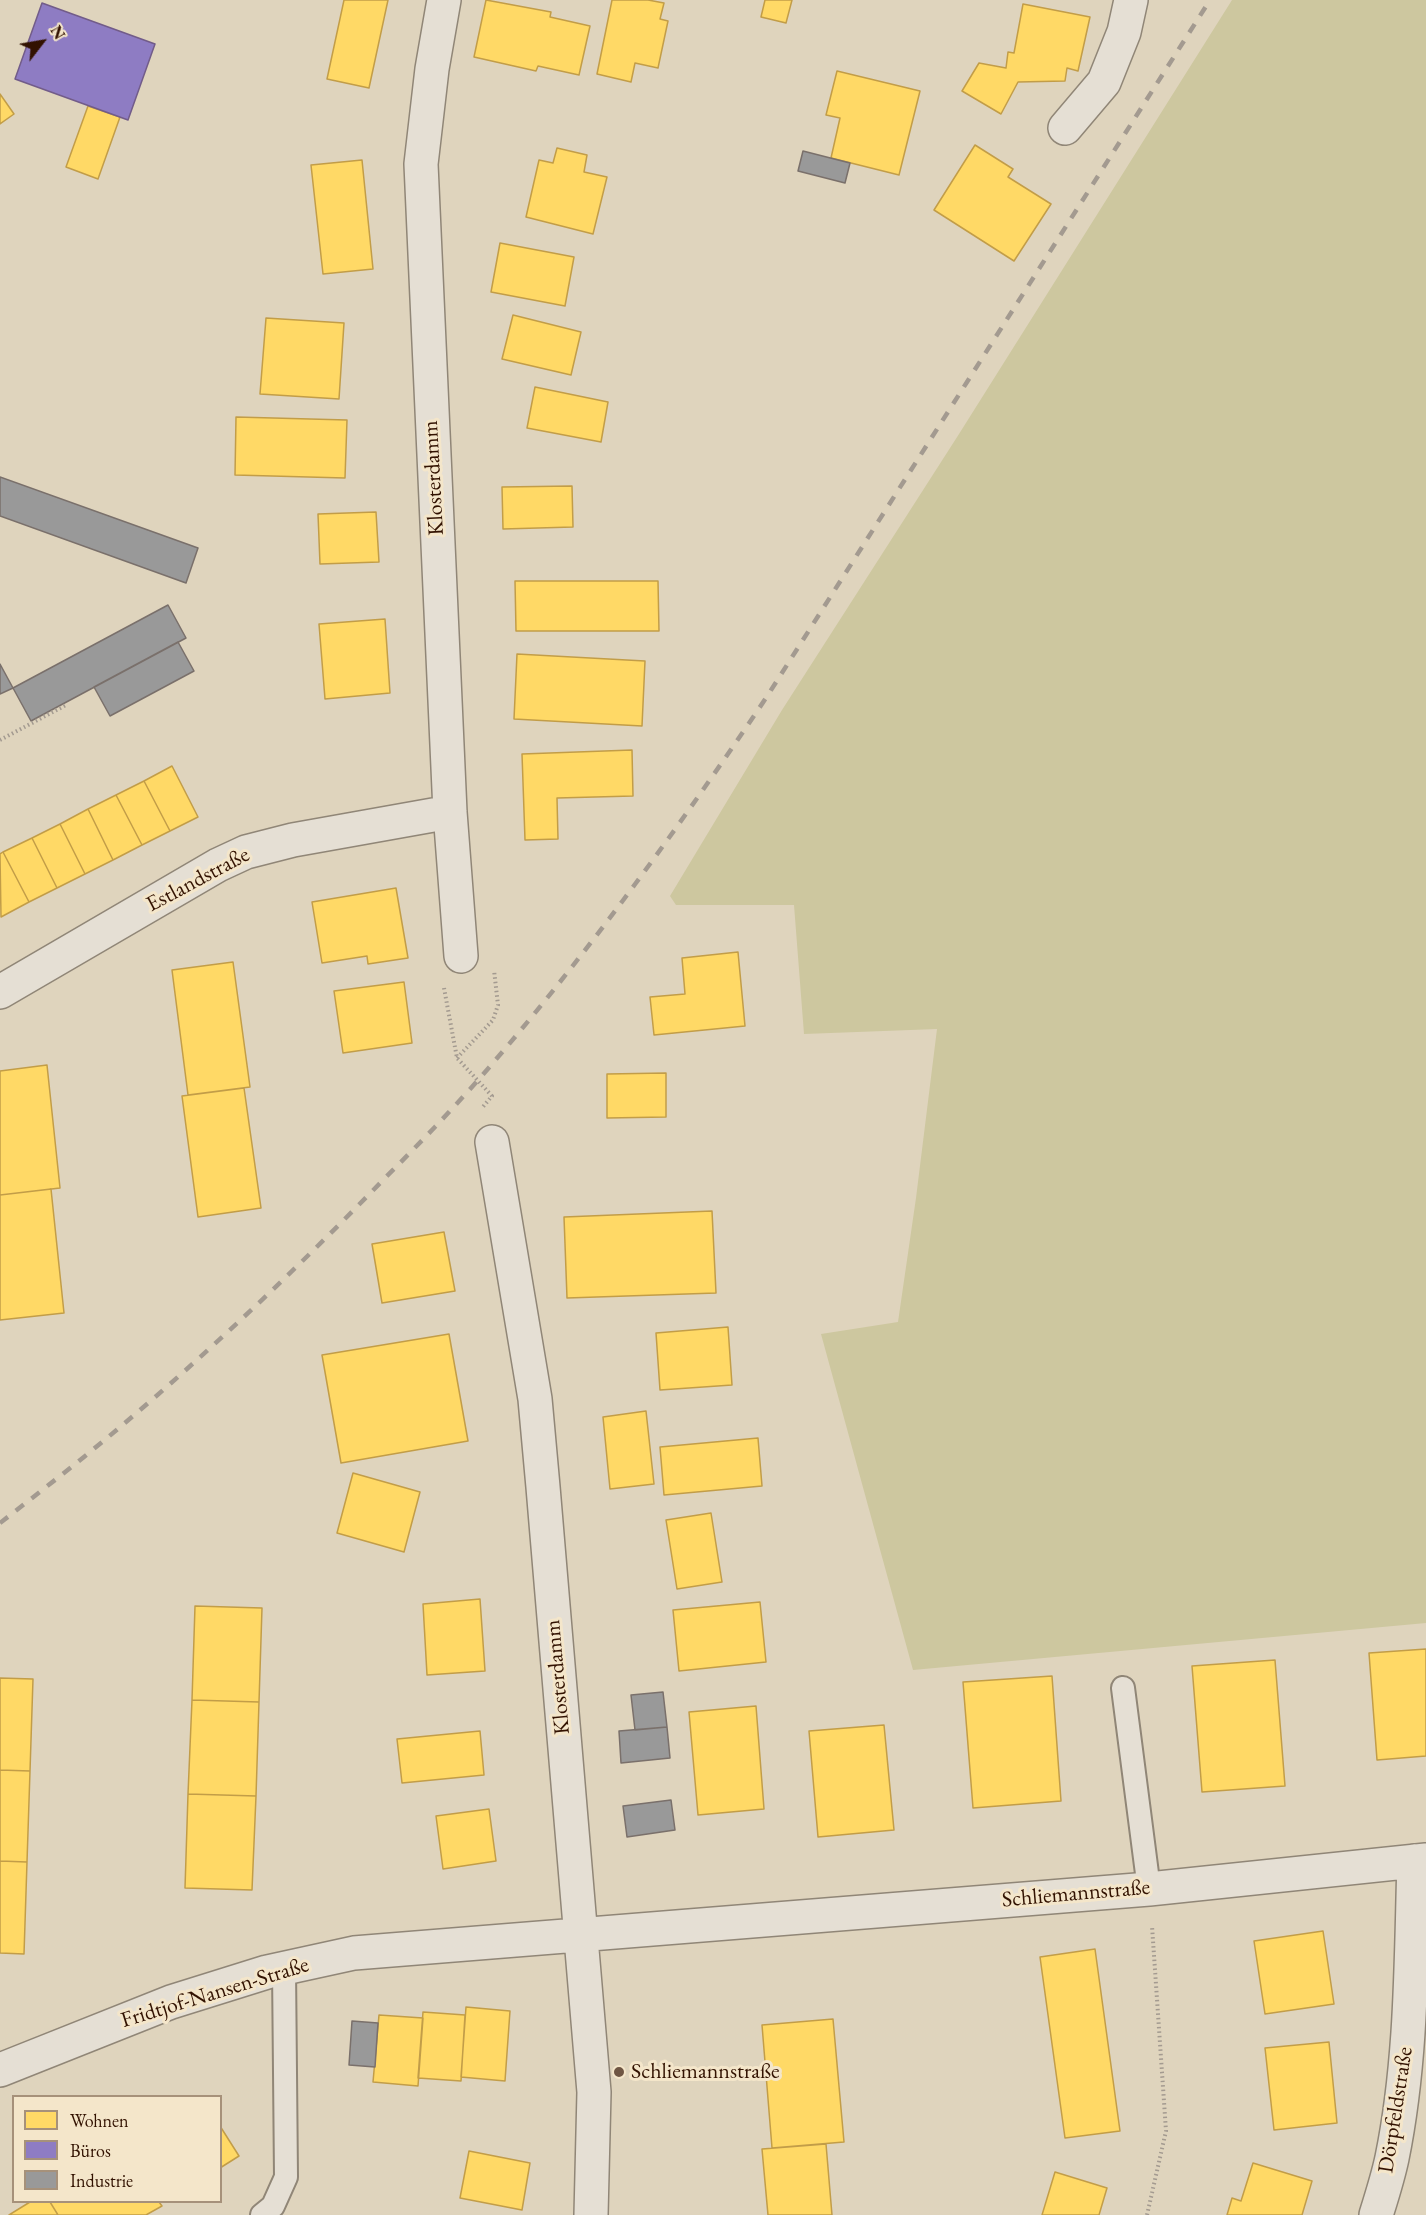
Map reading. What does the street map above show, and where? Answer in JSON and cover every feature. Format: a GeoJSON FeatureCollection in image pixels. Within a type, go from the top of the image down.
{"type":"FeatureCollection","features":[{"type":"Feature","properties":{"kind":"street","name":"Klosterdamm"},"geometry":{"type":"LineString","coordinates":[[444,0],[432,69],[421,164],[450,812],[452,969]]}},
{"type":"Feature","properties":{"kind":"street"},"geometry":{"type":"LineString","coordinates":[[1065,128],[1104,82],[1124,32],[1131,0]]}},
{"type":"Feature","properties":{"kind":"street","name":"Estlandstraße"},"geometry":{"type":"LineString","coordinates":[[0,992],[218,865],[246,852],[293,840],[450,812]]}},
{"type":"Feature","properties":{"kind":"street","name":"Klosterdamm"},"geometry":{"type":"LineString","coordinates":[[492,1142],[535,1399],[594,2092],[591,2215]]}},
{"type":"Feature","properties":{"kind":"street","name":"Schliemannstraße"},"geometry":{"type":"LineString","coordinates":[[581,1934],[1149,1889],[1420,1860]]}},
{"type":"Feature","properties":{"kind":"street","name":"Dörpfeldstraße"},"geometry":{"type":"LineString","coordinates":[[1377,2215],[1392,2157],[1405,2065],[1420,1860]]}},
{"type":"Feature","properties":{"kind":"street","name":"Fridtjof-Nansen-Straße"},"geometry":{"type":"LineString","coordinates":[[0,2070],[171,2002],[284,1968],[354,1953],[581,1934]]}},
{"type":"Feature","properties":{"kind":"lane"},"geometry":{"type":"LineString","coordinates":[[1123,1688],[1149,1889]]}},
{"type":"Feature","properties":{"kind":"lane"},"geometry":{"type":"LineString","coordinates":[[262,2215],[273,2206],[286,2177],[284,1968]]}},
{"type":"Feature","properties":{"kind":"path"},"geometry":{"type":"LineString","coordinates":[[0,740],[66,705]]}},
{"type":"Feature","properties":{"kind":"path"},"geometry":{"type":"LineString","coordinates":[[457,1058],[494,1020],[498,1005],[494,963]]}},
{"type":"Feature","properties":{"kind":"path"},"geometry":{"type":"LineString","coordinates":[[452,969],[457,1058],[492,1095],[478,1112]]}},
{"type":"Feature","properties":{"kind":"path"},"geometry":{"type":"LineString","coordinates":[[1147,2215],[1166,2131],[1149,1889]]}},
{"type":"Feature","properties":{"kind":"shaded area"},"geometry":{"type":"Polygon","coordinates":[[[1232,0],[1426,0],[1426,1623],[913,1670],[821,1334],[898,1322],[937,1029],[804,1034],[794,905],[676,905],[670,896],[782,710],[1232,0]]]}},
{"type":"Feature","properties":{"kind":"building: Wohnen"},"geometry":{"type":"Polygon","coordinates":[[[344,0],[388,0],[369,88],[327,79],[344,0]]]}},
{"type":"Feature","properties":{"kind":"building: Wohnen"},"geometry":{"type":"Polygon","coordinates":[[[486,0],[551,12],[550,17],[590,26],[579,75],[538,66],[536,71],[474,57],[486,0]]]}},
{"type":"Feature","properties":{"kind":"building: Wohnen"},"geometry":{"type":"Polygon","coordinates":[[[612,0],[648,0],[664,3],[660,19],[668,21],[658,68],[635,63],[631,82],[597,74],[612,0]]]}},
{"type":"Feature","properties":{"kind":"building: Wohnen"},"geometry":{"type":"Polygon","coordinates":[[[765,0],[792,0],[786,23],[761,17],[765,0]]]}},
{"type":"Feature","properties":{"kind":"building: Wohnen"},"geometry":{"type":"Polygon","coordinates":[[[1023,4],[1090,17],[1078,71],[1067,68],[1065,81],[1018,82],[1001,114],[962,91],[979,63],[1006,68],[1008,52],[1014,53],[1023,4]]]}},
{"type":"Feature","properties":{"kind":"building: Wohnen"},"geometry":{"type":"Polygon","coordinates":[[[837,71],[920,91],[899,175],[831,158],[840,118],[826,115],[837,71]]]}},
{"type":"Feature","properties":{"kind":"building: Wohnen"},"geometry":{"type":"Polygon","coordinates":[[[0,94],[14,114],[0,124],[0,94]]]}},
{"type":"Feature","properties":{"kind":"building: Wohnen"},"geometry":{"type":"Polygon","coordinates":[[[88,106],[120,117],[98,179],[66,167],[88,106]]]}},
{"type":"Feature","properties":{"kind":"building: Wohnen"},"geometry":{"type":"Polygon","coordinates":[[[975,145],[1013,169],[1008,177],[1051,204],[1014,261],[934,210],[975,145]]]}},
{"type":"Feature","properties":{"kind":"building: Wohnen"},"geometry":{"type":"Polygon","coordinates":[[[557,148],[587,155],[584,172],[607,177],[593,234],[526,217],[539,160],[553,163],[557,148]]]}},
{"type":"Feature","properties":{"kind":"building: Wohnen"},"geometry":{"type":"Polygon","coordinates":[[[362,160],[373,269],[323,274],[311,165],[362,160]]]}},
{"type":"Feature","properties":{"kind":"building: Wohnen"},"geometry":{"type":"Polygon","coordinates":[[[500,243],[574,257],[565,306],[491,292],[500,243]]]}},
{"type":"Feature","properties":{"kind":"building: Wohnen"},"geometry":{"type":"Polygon","coordinates":[[[513,315],[581,332],[571,375],[502,359],[513,315]]]}},
{"type":"Feature","properties":{"kind":"building: Wohnen"},"geometry":{"type":"Polygon","coordinates":[[[266,318],[344,323],[339,399],[260,394],[266,318]]]}},
{"type":"Feature","properties":{"kind":"building: Wohnen"},"geometry":{"type":"Polygon","coordinates":[[[535,387],[608,402],[601,442],[527,428],[535,387]]]}},
{"type":"Feature","properties":{"kind":"building: Wohnen"},"geometry":{"type":"Polygon","coordinates":[[[236,417],[347,420],[345,478],[235,475],[236,417]]]}},
{"type":"Feature","properties":{"kind":"building: Wohnen"},"geometry":{"type":"Polygon","coordinates":[[[572,486],[573,527],[503,529],[502,487],[572,486]]]}},
{"type":"Feature","properties":{"kind":"building: Wohnen"},"geometry":{"type":"Polygon","coordinates":[[[376,512],[379,562],[320,564],[318,514],[376,512]]]}},
{"type":"Feature","properties":{"kind":"building: Wohnen"},"geometry":{"type":"Polygon","coordinates":[[[515,581],[658,581],[659,631],[516,631],[515,581]]]}},
{"type":"Feature","properties":{"kind":"building: Wohnen"},"geometry":{"type":"Polygon","coordinates":[[[385,619],[390,693],[325,699],[319,624],[385,619]]]}},
{"type":"Feature","properties":{"kind":"building: Wohnen"},"geometry":{"type":"Polygon","coordinates":[[[517,654],[645,661],[642,726],[514,719],[517,654]]]}},
{"type":"Feature","properties":{"kind":"building: Wohnen"},"geometry":{"type":"Polygon","coordinates":[[[632,750],[633,796],[557,798],[558,839],[525,840],[522,754],[632,750]]]}},
{"type":"Feature","properties":{"kind":"building: Wohnen"},"geometry":{"type":"Polygon","coordinates":[[[172,766],[198,817],[170,831],[144,781],[172,766]]]}},
{"type":"Feature","properties":{"kind":"building: Wohnen"},"geometry":{"type":"Polygon","coordinates":[[[144,781],[170,831],[142,845],[116,795],[144,781]]]}},
{"type":"Feature","properties":{"kind":"building: Wohnen"},"geometry":{"type":"Polygon","coordinates":[[[116,795],[142,845],[113,860],[88,809],[116,795]]]}},
{"type":"Feature","properties":{"kind":"building: Wohnen"},"geometry":{"type":"Polygon","coordinates":[[[88,809],[113,860],[85,874],[60,824],[88,809]]]}},
{"type":"Feature","properties":{"kind":"building: Wohnen"},"geometry":{"type":"Polygon","coordinates":[[[60,824],[85,874],[57,888],[32,838],[60,824]]]}},
{"type":"Feature","properties":{"kind":"building: Wohnen"},"geometry":{"type":"Polygon","coordinates":[[[32,838],[57,888],[29,902],[3,852],[32,838]]]}},
{"type":"Feature","properties":{"kind":"building: Wohnen"},"geometry":{"type":"Polygon","coordinates":[[[3,852],[29,902],[1,917],[0,854],[3,852]]]}},
{"type":"Feature","properties":{"kind":"building: Wohnen"},"geometry":{"type":"Polygon","coordinates":[[[396,888],[408,958],[368,964],[367,956],[322,963],[312,902],[396,888]]]}},
{"type":"Feature","properties":{"kind":"building: Wohnen"},"geometry":{"type":"Polygon","coordinates":[[[738,952],[745,1026],[654,1035],[650,997],[685,994],[682,958],[738,952]]]}},
{"type":"Feature","properties":{"kind":"building: Wohnen"},"geometry":{"type":"Polygon","coordinates":[[[233,962],[250,1087],[188,1095],[172,970],[233,962]]]}},
{"type":"Feature","properties":{"kind":"building: Wohnen"},"geometry":{"type":"Polygon","coordinates":[[[404,982],[412,1043],[343,1053],[334,991],[404,982]]]}},
{"type":"Feature","properties":{"kind":"building: Wohnen"},"geometry":{"type":"Polygon","coordinates":[[[47,1065],[60,1188],[0,1195],[0,1071],[47,1065]]]}},
{"type":"Feature","properties":{"kind":"building: Wohnen"},"geometry":{"type":"Polygon","coordinates":[[[666,1073],[666,1117],[607,1118],[607,1074],[666,1073]]]}},
{"type":"Feature","properties":{"kind":"building: Wohnen"},"geometry":{"type":"Polygon","coordinates":[[[244,1088],[261,1208],[198,1217],[182,1096],[244,1088]]]}},
{"type":"Feature","properties":{"kind":"building: Wohnen"},"geometry":{"type":"Polygon","coordinates":[[[51,1189],[64,1313],[0,1320],[0,1195],[51,1189]]]}},
{"type":"Feature","properties":{"kind":"building: Wohnen"},"geometry":{"type":"Polygon","coordinates":[[[712,1211],[716,1293],[567,1298],[564,1217],[712,1211]]]}},
{"type":"Feature","properties":{"kind":"building: Wohnen"},"geometry":{"type":"Polygon","coordinates":[[[444,1232],[455,1291],[382,1303],[372,1244],[444,1232]]]}},
{"type":"Feature","properties":{"kind":"building: Wohnen"},"geometry":{"type":"Polygon","coordinates":[[[728,1327],[732,1385],[660,1390],[656,1333],[728,1327]]]}},
{"type":"Feature","properties":{"kind":"building: Wohnen"},"geometry":{"type":"Polygon","coordinates":[[[449,1334],[468,1441],[341,1463],[322,1355],[449,1334]]]}},
{"type":"Feature","properties":{"kind":"building: Wohnen"},"geometry":{"type":"Polygon","coordinates":[[[646,1411],[654,1484],[610,1489],[603,1417],[646,1411]]]}},
{"type":"Feature","properties":{"kind":"building: Wohnen"},"geometry":{"type":"Polygon","coordinates":[[[758,1438],[762,1486],[664,1495],[660,1447],[758,1438]]]}},
{"type":"Feature","properties":{"kind":"building: Wohnen"},"geometry":{"type":"Polygon","coordinates":[[[353,1473],[420,1492],[404,1552],[337,1533],[353,1473]]]}},
{"type":"Feature","properties":{"kind":"building: Wohnen"},"geometry":{"type":"Polygon","coordinates":[[[711,1513],[722,1582],[677,1589],[666,1520],[711,1513]]]}},
{"type":"Feature","properties":{"kind":"building: Wohnen"},"geometry":{"type":"Polygon","coordinates":[[[480,1599],[485,1671],[427,1675],[423,1604],[480,1599]]]}},
{"type":"Feature","properties":{"kind":"building: Wohnen"},"geometry":{"type":"Polygon","coordinates":[[[760,1602],[766,1662],[679,1671],[673,1610],[760,1602]]]}},
{"type":"Feature","properties":{"kind":"building: Wohnen"},"geometry":{"type":"Polygon","coordinates":[[[195,1606],[262,1608],[259,1702],[192,1700],[195,1606]]]}},
{"type":"Feature","properties":{"kind":"building: Wohnen"},"geometry":{"type":"Polygon","coordinates":[[[1426,1649],[1426,1756],[1377,1760],[1369,1653],[1426,1649]]]}},
{"type":"Feature","properties":{"kind":"building: Wohnen"},"geometry":{"type":"Polygon","coordinates":[[[1275,1660],[1285,1786],[1202,1792],[1192,1666],[1275,1660]]]}},
{"type":"Feature","properties":{"kind":"building: Wohnen"},"geometry":{"type":"Polygon","coordinates":[[[1052,1676],[1061,1801],[973,1808],[963,1682],[1052,1676]]]}},
{"type":"Feature","properties":{"kind":"building: Wohnen"},"geometry":{"type":"Polygon","coordinates":[[[0,1678],[33,1679],[30,1771],[0,1770],[0,1678]]]}},
{"type":"Feature","properties":{"kind":"building: Wohnen"},"geometry":{"type":"Polygon","coordinates":[[[192,1700],[259,1702],[256,1796],[188,1794],[192,1700]]]}},
{"type":"Feature","properties":{"kind":"building: Wohnen"},"geometry":{"type":"Polygon","coordinates":[[[756,1706],[764,1809],[698,1815],[689,1712],[756,1706]]]}},
{"type":"Feature","properties":{"kind":"building: Wohnen"},"geometry":{"type":"Polygon","coordinates":[[[884,1725],[894,1830],[818,1837],[809,1731],[884,1725]]]}},
{"type":"Feature","properties":{"kind":"building: Wohnen"},"geometry":{"type":"Polygon","coordinates":[[[480,1731],[484,1775],[402,1783],[397,1739],[480,1731]]]}},
{"type":"Feature","properties":{"kind":"building: Wohnen"},"geometry":{"type":"Polygon","coordinates":[[[0,1770],[30,1771],[27,1862],[0,1861],[0,1770]]]}},
{"type":"Feature","properties":{"kind":"building: Wohnen"},"geometry":{"type":"Polygon","coordinates":[[[188,1794],[256,1796],[252,1890],[185,1888],[188,1794]]]}},
{"type":"Feature","properties":{"kind":"building: Wohnen"},"geometry":{"type":"Polygon","coordinates":[[[489,1809],[496,1861],[443,1869],[436,1816],[489,1809]]]}},
{"type":"Feature","properties":{"kind":"building: Wohnen"},"geometry":{"type":"Polygon","coordinates":[[[0,1861],[27,1862],[24,1954],[0,1953],[0,1861]]]}},
{"type":"Feature","properties":{"kind":"building: Wohnen"},"geometry":{"type":"Polygon","coordinates":[[[1323,1931],[1334,2004],[1265,2014],[1254,1941],[1323,1931]]]}},
{"type":"Feature","properties":{"kind":"building: Wohnen"},"geometry":{"type":"Polygon","coordinates":[[[1095,1949],[1120,2131],[1065,2138],[1040,1957],[1095,1949]]]}},
{"type":"Feature","properties":{"kind":"building: Wohnen"},"geometry":{"type":"Polygon","coordinates":[[[466,2007],[510,2011],[505,2081],[461,2077],[466,2007]]]}},
{"type":"Feature","properties":{"kind":"building: Wohnen"},"geometry":{"type":"Polygon","coordinates":[[[423,2012],[465,2015],[461,2081],[418,2078],[423,2012]]]}},
{"type":"Feature","properties":{"kind":"building: Wohnen"},"geometry":{"type":"Polygon","coordinates":[[[379,2015],[423,2018],[418,2086],[373,2082],[379,2015]]]}},
{"type":"Feature","properties":{"kind":"building: Wohnen"},"geometry":{"type":"Polygon","coordinates":[[[833,2019],[844,2142],[772,2148],[762,2025],[833,2019]]]}},
{"type":"Feature","properties":{"kind":"building: Wohnen"},"geometry":{"type":"Polygon","coordinates":[[[1329,2042],[1337,2123],[1274,2130],[1265,2048],[1329,2042]]]}},
{"type":"Feature","properties":{"kind":"building: Wohnen"},"geometry":{"type":"Polygon","coordinates":[[[222,2129],[239,2156],[222,2167],[222,2129]]]}},
{"type":"Feature","properties":{"kind":"building: Wohnen"},"geometry":{"type":"Polygon","coordinates":[[[826,2144],[832,2215],[768,2215],[762,2149],[826,2144]]]}},
{"type":"Feature","properties":{"kind":"building: Wohnen"},"geometry":{"type":"Polygon","coordinates":[[[469,2151],[530,2163],[522,2210],[460,2198],[469,2151]]]}},
{"type":"Feature","properties":{"kind":"building: Wohnen"},"geometry":{"type":"Polygon","coordinates":[[[1253,2163],[1312,2181],[1302,2215],[1227,2215],[1232,2198],[1241,2201],[1253,2163]]]}},
{"type":"Feature","properties":{"kind":"building: Wohnen"},"geometry":{"type":"Polygon","coordinates":[[[1055,2172],[1107,2188],[1099,2215],[1042,2215],[1055,2172]]]}},
{"type":"Feature","properties":{"kind":"building: Wohnen"},"geometry":{"type":"Polygon","coordinates":[[[28,2203],[51,2203],[58,2215],[9,2215],[28,2203]]]}},
{"type":"Feature","properties":{"kind":"building: Wohnen"},"geometry":{"type":"Polygon","coordinates":[[[51,2203],[160,2203],[162,2206],[146,2215],[58,2215],[51,2203]]]}},
{"type":"Feature","properties":{"kind":"building: Büros"},"geometry":{"type":"Polygon","coordinates":[[[42,3],[155,44],[128,120],[15,79],[42,3]]]}},
{"type":"Feature","properties":{"kind":"building: Industrie"},"geometry":{"type":"Polygon","coordinates":[[[803,151],[850,163],[845,183],[798,171],[803,151]]]}},
{"type":"Feature","properties":{"kind":"building: Industrie"},"geometry":{"type":"Polygon","coordinates":[[[0,477],[198,548],[186,583],[0,516],[0,477]]]}},
{"type":"Feature","properties":{"kind":"building: Industrie"},"geometry":{"type":"Polygon","coordinates":[[[168,605],[186,638],[31,721],[13,688],[168,605]]]}},
{"type":"Feature","properties":{"kind":"building: Industrie"},"geometry":{"type":"Polygon","coordinates":[[[178,642],[194,671],[110,716],[94,687],[178,642]]]}},
{"type":"Feature","properties":{"kind":"building: Industrie"},"geometry":{"type":"Polygon","coordinates":[[[0,664],[13,688],[0,694],[0,664]]]}},
{"type":"Feature","properties":{"kind":"building: Industrie"},"geometry":{"type":"Polygon","coordinates":[[[663,1692],[667,1727],[635,1730],[631,1695],[663,1692]]]}},
{"type":"Feature","properties":{"kind":"building: Industrie"},"geometry":{"type":"Polygon","coordinates":[[[667,1727],[670,1758],[621,1763],[619,1731],[667,1727]]]}},
{"type":"Feature","properties":{"kind":"building: Industrie"},"geometry":{"type":"Polygon","coordinates":[[[671,1800],[675,1830],[627,1837],[623,1806],[671,1800]]]}},
{"type":"Feature","properties":{"kind":"building: Industrie"},"geometry":{"type":"Polygon","coordinates":[[[352,2021],[378,2023],[375,2067],[349,2065],[352,2021]]]}},
{"type":"Feature","properties":{"kind":"railway"},"geometry":{"type":"LineString","coordinates":[[0,1523],[81,1460],[143,1407],[284,1279],[445,1117],[556,987],[664,845],[766,698],[1210,0]]}},
{"type":"Feature","properties":{"kind":"place","name":"Schliemannstraße"},"geometry":{"type":"Point","coordinates":[619,2072]}}]}
